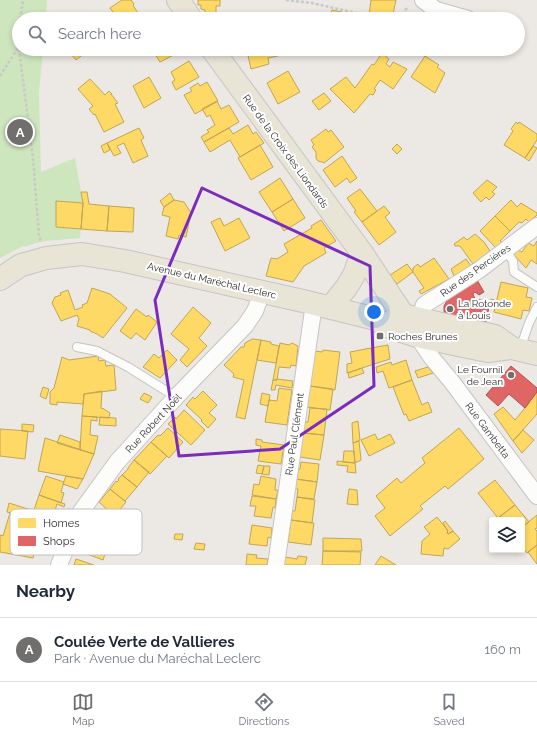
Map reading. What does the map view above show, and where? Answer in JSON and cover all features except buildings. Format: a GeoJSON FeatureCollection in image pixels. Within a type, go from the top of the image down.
{"type":"FeatureCollection","features":[{"type":"Feature","properties":{"kind":"main road"},"geometry":{"type":"LineString","coordinates":[[178,0],[186,12]]}},
{"type":"Feature","properties":{"kind":"main road","name":"Rue de la Croix des Liondards"},"geometry":{"type":"LineString","coordinates":[[217,56],[413,323]]}},
{"type":"Feature","properties":{"kind":"main road"},"geometry":{"type":"LineString","coordinates":[[322,306],[346,288],[354,275],[362,253]]}},
{"type":"Feature","properties":{"kind":"main road","name":"Avenue du Maréchal Leclerc"},"geometry":{"type":"LineString","coordinates":[[0,279],[21,265],[46,258],[76,254],[89,255],[125,261],[322,306],[376,319],[386,326],[413,323],[495,336],[523,351]]}},
{"type":"Feature","properties":{"kind":"main road","name":"Avenue du Maréchal Leclerc"},"geometry":{"type":"LineString","coordinates":[[413,323],[451,343],[488,351],[523,351]]}},
{"type":"Feature","properties":{"kind":"street"},"geometry":{"type":"LineString","coordinates":[[424,0],[436,10],[443,12]]}},
{"type":"Feature","properties":{"kind":"street","name":"Rue des Percières"},"geometry":{"type":"LineString","coordinates":[[413,323],[424,305],[479,270],[537,226]]}},
{"type":"Feature","properties":{"kind":"street","name":"Rue Robert Noël"},"geometry":{"type":"LineString","coordinates":[[83,509],[117,462],[176,397],[245,326],[255,311],[262,292]]}},
{"type":"Feature","properties":{"kind":"street","name":"Rue Paul Clément"},"geometry":{"type":"LineString","coordinates":[[276,565],[322,306]]}},
{"type":"Feature","properties":{"kind":"street","name":"Rue Gambetta"},"geometry":{"type":"LineString","coordinates":[[413,323],[432,358],[439,365],[537,496]]}},
{"type":"Feature","properties":{"kind":"street"},"geometry":{"type":"LineString","coordinates":[[439,365],[443,352],[451,343]]}},
{"type":"Feature","properties":{"kind":"street","name":"Rue Robert Noël"},"geometry":{"type":"LineString","coordinates":[[60,565],[64,555]]}},
{"type":"Feature","properties":{"kind":"lane"},"geometry":{"type":"LineString","coordinates":[[505,250],[513,261],[514,272],[537,287]]}},
{"type":"Feature","properties":{"kind":"lane"},"geometry":{"type":"LineString","coordinates":[[523,351],[529,323],[537,308]]}},
{"type":"Feature","properties":{"kind":"lane"},"geometry":{"type":"LineString","coordinates":[[77,347],[97,351],[128,367],[176,397]]}},
{"type":"Feature","properties":{"kind":"path"},"geometry":{"type":"LineString","coordinates":[[21,12],[23,0]]}},
{"type":"Feature","properties":{"kind":"path"},"geometry":{"type":"LineString","coordinates":[[286,0],[312,3],[351,12]]}},
{"type":"Feature","properties":{"kind":"path"},"geometry":{"type":"LineString","coordinates":[[404,12],[412,0]]}},
{"type":"Feature","properties":{"kind":"path"},"geometry":{"type":"LineString","coordinates":[[0,76],[14,56]]}},
{"type":"Feature","properties":{"kind":"path"},"geometry":{"type":"LineString","coordinates":[[20,56],[33,158],[39,236],[46,258]]}},
{"type":"Feature","properties":{"kind":"highlighted area"},"geometry":{"type":"Polygon","coordinates":[[[202,188],[370,266],[374,386],[280,449],[179,456],[155,300],[202,188]]]}},
{"type":"Feature","properties":{"kind":"green space"},"geometry":{"type":"Polygon","coordinates":[[[0,0],[47,0],[46,12],[12,12],[12,56],[42,56],[39,93],[41,172],[75,158],[83,203],[80,238],[46,241],[23,246],[0,258],[0,0]]]}},
{"type":"Feature","properties":{"kind":"place","name":"Coulée Verte de Vallieres"},"geometry":{"type":"Point","coordinates":[20,132]}},
{"type":"Feature","properties":{"kind":"place","name":"La Rotonde à Louis"},"geometry":{"type":"Point","coordinates":[450,309]}},
{"type":"Feature","properties":{"kind":"place","name":"Roches Brunes"},"geometry":{"type":"Point","coordinates":[380,336]}},
{"type":"Feature","properties":{"kind":"place","name":"Le Fournil de Jean"},"geometry":{"type":"Point","coordinates":[511,375]}}]}
